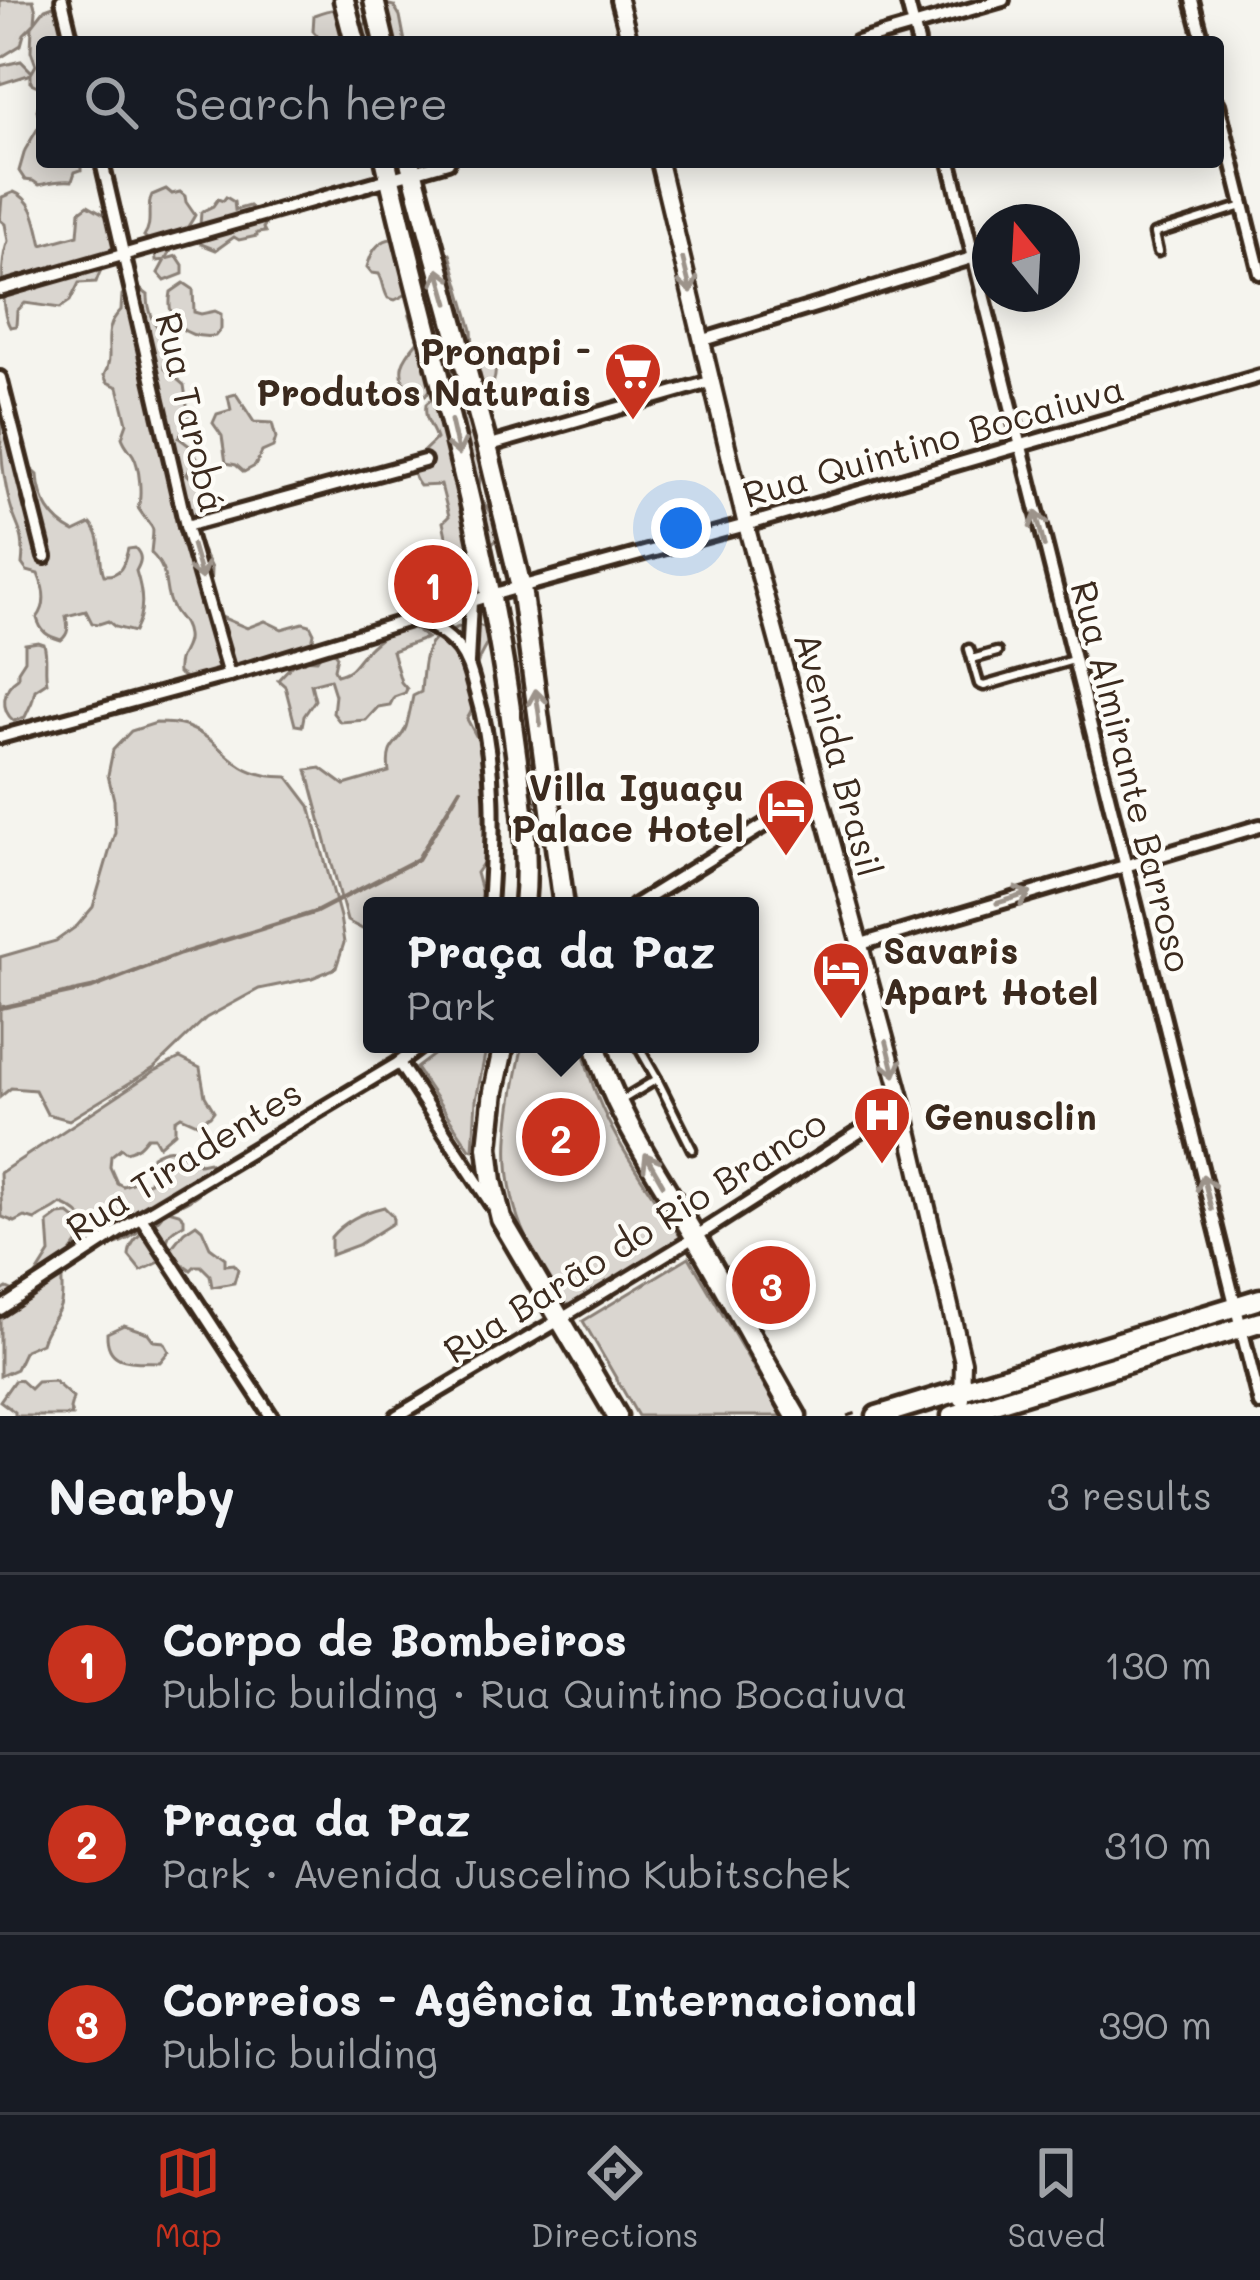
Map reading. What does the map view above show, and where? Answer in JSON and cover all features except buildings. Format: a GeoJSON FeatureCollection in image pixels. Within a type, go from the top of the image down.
{"type":"FeatureCollection","features":[{"type":"Feature","properties":{"kind":"main road"},"geometry":{"type":"LineString","coordinates":[[344,0],[353,36]]}},
{"type":"Feature","properties":{"kind":"main road"},"geometry":{"type":"LineString","coordinates":[[374,0],[383,36]]}},
{"type":"Feature","properties":{"kind":"main road"},"geometry":{"type":"LineString","coordinates":[[411,168],[521,587],[563,897]]}},
{"type":"Feature","properties":{"kind":"main road"},"geometry":{"type":"LineString","coordinates":[[388,171],[443,386],[481,598],[509,699],[522,805],[525,897]]}},
{"type":"Feature","properties":{"kind":"main road"},"geometry":{"type":"LineString","coordinates":[[502,1053],[488,1147],[501,1220],[617,1416]]}},
{"type":"Feature","properties":{"kind":"main road"},"geometry":{"type":"LineString","coordinates":[[599,1053],[649,1164],[796,1416]]}},
{"type":"Feature","properties":{"kind":"main road"},"geometry":{"type":"LineString","coordinates":[[877,1416],[1260,1298]]}},
{"type":"Feature","properties":{"kind":"main road"},"geometry":{"type":"LineString","coordinates":[[960,1415],[989,1411],[1251,1325]]}},
{"type":"Feature","properties":{"kind":"street"},"geometry":{"type":"LineString","coordinates":[[62,0],[71,36]]}},
{"type":"Feature","properties":{"kind":"street"},"geometry":{"type":"LineString","coordinates":[[620,0],[629,36]]}},
{"type":"Feature","properties":{"kind":"street"},"geometry":{"type":"LineString","coordinates":[[907,0],[916,36]]}},
{"type":"Feature","properties":{"kind":"street"},"geometry":{"type":"LineString","coordinates":[[878,36],[1003,0]]}},
{"type":"Feature","properties":{"kind":"street"},"geometry":{"type":"LineString","coordinates":[[1192,0],[1201,36]]}},
{"type":"Feature","properties":{"kind":"street"},"geometry":{"type":"LineString","coordinates":[[1224,128],[1260,273]]}},
{"type":"Feature","properties":{"kind":"street","name":"Rua Tarobá"},"geometry":{"type":"LineString","coordinates":[[103,168],[187,526],[229,675]]}},
{"type":"Feature","properties":{"kind":"street","name":"Avenida Brasil"},"geometry":{"type":"LineString","coordinates":[[661,168],[746,525],[861,944],[963,1362],[970,1387],[989,1411]]}},
{"type":"Feature","properties":{"kind":"street","name":"Rua Almirante Barroso"},"geometry":{"type":"LineString","coordinates":[[952,168],[972,246]]}},
{"type":"Feature","properties":{"kind":"street"},"geometry":{"type":"LineString","coordinates":[[0,290],[388,171]]}},
{"type":"Feature","properties":{"kind":"street"},"geometry":{"type":"LineString","coordinates":[[704,340],[972,258]]}},
{"type":"Feature","properties":{"kind":"street","name":"Rua Almirante Barroso"},"geometry":{"type":"LineString","coordinates":[[988,312],[1235,1306],[1251,1325],[1260,1403]]}},
{"type":"Feature","properties":{"kind":"street","name":"Rua Quintino Bocaiuva"},"geometry":{"type":"LineString","coordinates":[[0,737],[1260,376]]}},
{"type":"Feature","properties":{"kind":"street"},"geometry":{"type":"LineString","coordinates":[[0,378],[45,557]]}},
{"type":"Feature","properties":{"kind":"street"},"geometry":{"type":"LineString","coordinates":[[487,446],[713,381]]}},
{"type":"Feature","properties":{"kind":"street"},"geometry":{"type":"LineString","coordinates":[[187,526],[424,461]]}},
{"type":"Feature","properties":{"kind":"street"},"geometry":{"type":"LineString","coordinates":[[468,664],[481,598]]}},
{"type":"Feature","properties":{"kind":"street"},"geometry":{"type":"LineString","coordinates":[[414,618],[440,629],[460,650],[482,710],[489,754],[489,897]]}},
{"type":"Feature","properties":{"kind":"street"},"geometry":{"type":"LineString","coordinates":[[648,897],[819,790]]}},
{"type":"Feature","properties":{"kind":"street"},"geometry":{"type":"LineString","coordinates":[[861,944],[1260,826]]}},
{"type":"Feature","properties":{"kind":"street","name":"Rua Tiradentes"},"geometry":{"type":"LineString","coordinates":[[3,1306],[412,1053]]}},
{"type":"Feature","properties":{"kind":"street"},"geometry":{"type":"LineString","coordinates":[[399,1063],[501,1220]]}},
{"type":"Feature","properties":{"kind":"street","name":"Rua Barão do Rio Branco"},"geometry":{"type":"LineString","coordinates":[[397,1416],[695,1237],[902,1104]]}},
{"type":"Feature","properties":{"kind":"street"},"geometry":{"type":"LineString","coordinates":[[141,1217],[271,1416]]}},
{"type":"Feature","properties":{"kind":"street"},"geometry":{"type":"LineString","coordinates":[[0,1292],[3,1306]]}},
{"type":"Feature","properties":{"kind":"street","name":"Avenida Brasil"},"geometry":{"type":"LineString","coordinates":[[960,1415],[970,1387]]}},
{"type":"Feature","properties":{"kind":"lane"},"geometry":{"type":"LineString","coordinates":[[1158,252],[1154,235],[1244,206]]}},
{"type":"Feature","properties":{"kind":"lane"},"geometry":{"type":"LineString","coordinates":[[969,650],[984,686],[1073,660]]}},
{"type":"Feature","properties":{"kind":"lane"},"geometry":{"type":"LineString","coordinates":[[972,659],[997,652]]}},
{"type":"Feature","properties":{"kind":"lane"},"geometry":{"type":"LineString","coordinates":[[642,1053],[692,1149]]}},
{"type":"Feature","properties":{"kind":"lane"},"geometry":{"type":"LineString","coordinates":[[619,1102],[657,1079]]}},
{"type":"Feature","properties":{"kind":"shaded area"},"geometry":{"type":"Polygon","coordinates":[[[0,0],[33,0],[35,22],[53,6],[82,36],[36,36],[36,65],[32,26],[21,45],[0,58],[0,0]]]}},
{"type":"Feature","properties":{"kind":"shaded area"},"geometry":{"type":"Polygon","coordinates":[[[394,6],[404,36],[318,36],[313,31],[314,15],[336,10],[365,25],[375,9],[394,6]]]}},
{"type":"Feature","properties":{"kind":"shaded area"},"geometry":{"type":"Polygon","coordinates":[[[21,61],[32,72],[36,65],[36,85],[31,83],[31,74],[0,84],[0,66],[21,61]]]}},
{"type":"Feature","properties":{"kind":"shaded area"},"geometry":{"type":"Polygon","coordinates":[[[36,131],[36,168],[81,170],[72,181],[39,185],[25,180],[19,171],[36,131]]]}},
{"type":"Feature","properties":{"kind":"shaded area"},"geometry":{"type":"Polygon","coordinates":[[[166,189],[185,196],[195,215],[166,259],[177,256],[183,274],[165,281],[158,273],[165,260],[156,261],[155,246],[144,236],[152,195],[166,189]]]}},
{"type":"Feature","properties":{"kind":"shaded area"},"geometry":{"type":"Polygon","coordinates":[[[14,192],[31,207],[42,245],[78,235],[80,211],[88,205],[109,217],[116,240],[96,282],[79,283],[70,301],[60,308],[25,303],[17,311],[16,326],[10,327],[2,284],[8,241],[0,220],[2,197],[14,192]]]}},
{"type":"Feature","properties":{"kind":"shaded area"},"geometry":{"type":"Polygon","coordinates":[[[226,197],[234,202],[235,210],[249,206],[268,221],[265,232],[239,240],[234,237],[216,250],[199,239],[201,212],[226,197]]]}},
{"type":"Feature","properties":{"kind":"shaded area"},"geometry":{"type":"Polygon","coordinates":[[[396,241],[411,292],[395,300],[388,298],[379,274],[367,267],[377,246],[396,241]]]}},
{"type":"Feature","properties":{"kind":"shaded area"},"geometry":{"type":"Polygon","coordinates":[[[440,247],[450,254],[473,346],[445,374],[465,365],[479,351],[496,366],[475,434],[483,460],[478,493],[503,534],[477,558],[474,567],[481,582],[476,596],[458,604],[448,599],[444,588],[455,578],[441,485],[420,486],[413,471],[416,460],[436,439],[426,404],[435,396],[436,383],[426,395],[417,396],[408,392],[402,371],[418,341],[410,315],[415,313],[422,276],[440,247]]]}},
{"type":"Feature","properties":{"kind":"shaded area"},"geometry":{"type":"Polygon","coordinates":[[[184,283],[193,289],[194,312],[221,314],[221,329],[215,336],[187,332],[175,321],[171,292],[184,283]]]}},
{"type":"Feature","properties":{"kind":"shaded area"},"geometry":{"type":"Polygon","coordinates":[[[136,286],[148,295],[165,345],[164,368],[184,385],[189,418],[179,438],[198,459],[187,474],[208,488],[188,522],[211,568],[210,599],[215,610],[247,628],[265,621],[282,629],[310,625],[314,633],[311,648],[261,663],[246,662],[220,674],[212,671],[201,679],[178,673],[186,630],[169,602],[162,568],[151,553],[152,528],[138,508],[139,474],[122,437],[127,423],[118,387],[104,375],[110,327],[121,310],[122,295],[136,286]]]}},
{"type":"Feature","properties":{"kind":"shaded area"},"geometry":{"type":"Polygon","coordinates":[[[236,394],[254,422],[272,423],[276,438],[273,447],[244,472],[226,463],[222,436],[213,423],[217,414],[231,410],[228,396],[236,394]]]}},
{"type":"Feature","properties":{"kind":"shaded area"},"geometry":{"type":"Polygon","coordinates":[[[0,405],[6,408],[27,465],[38,475],[44,501],[54,516],[74,532],[91,524],[95,530],[104,575],[118,571],[128,549],[135,548],[139,554],[136,571],[141,609],[134,632],[108,621],[92,623],[86,611],[66,616],[67,632],[61,640],[40,627],[37,618],[43,608],[43,591],[38,574],[22,564],[21,537],[4,476],[0,405]]]}},
{"type":"Feature","properties":{"kind":"shaded area"},"geometry":{"type":"Polygon","coordinates":[[[474,623],[492,631],[477,666],[475,702],[467,719],[488,758],[490,853],[476,873],[483,897],[363,897],[363,929],[347,921],[307,770],[321,768],[344,785],[389,772],[391,750],[406,727],[413,696],[421,692],[427,652],[446,632],[474,623]]]}},
{"type":"Feature","properties":{"kind":"shaded area"},"geometry":{"type":"Polygon","coordinates":[[[408,625],[427,638],[392,651],[405,693],[394,697],[390,705],[378,707],[366,720],[340,722],[333,713],[330,679],[311,684],[315,700],[302,726],[295,725],[285,686],[278,680],[298,659],[317,660],[331,648],[337,656],[337,675],[351,669],[381,638],[408,625]]]}},
{"type":"Feature","properties":{"kind":"shaded area"},"geometry":{"type":"Polygon","coordinates":[[[25,644],[44,644],[47,682],[35,690],[25,717],[14,721],[6,711],[6,693],[25,660],[25,644]]]}},
{"type":"Feature","properties":{"kind":"shaded area"},"geometry":{"type":"Polygon","coordinates":[[[156,723],[182,725],[200,733],[252,771],[288,777],[310,806],[344,943],[336,968],[259,989],[206,1018],[154,1068],[69,1120],[47,1114],[35,1090],[11,1088],[0,1097],[0,957],[56,941],[93,907],[115,832],[108,775],[113,750],[131,731],[156,723]]]}},
{"type":"Feature","properties":{"kind":"shaded area"},"geometry":{"type":"Polygon","coordinates":[[[436,1053],[485,1053],[473,1150],[470,1149],[416,1068],[436,1053]]]}},
{"type":"Feature","properties":{"kind":"shaded area"},"geometry":{"type":"Polygon","coordinates":[[[521,1053],[584,1053],[608,1122],[681,1238],[568,1308],[516,1212],[508,1164],[510,1116],[521,1053]]]}},
{"type":"Feature","properties":{"kind":"shaded area"},"geometry":{"type":"Polygon","coordinates":[[[180,1058],[200,1068],[205,1096],[214,1111],[197,1123],[181,1116],[175,1120],[175,1132],[159,1146],[154,1137],[147,1137],[133,1150],[121,1148],[111,1156],[110,1167],[123,1186],[137,1181],[145,1184],[150,1182],[152,1156],[170,1150],[196,1157],[199,1164],[208,1162],[219,1171],[197,1195],[168,1210],[179,1213],[184,1224],[170,1235],[164,1260],[141,1271],[129,1256],[137,1237],[162,1215],[124,1241],[107,1246],[97,1246],[87,1236],[80,1216],[61,1204],[35,1220],[25,1217],[15,1222],[2,1217],[0,1173],[180,1058]]]}},
{"type":"Feature","properties":{"kind":"shaded area"},"geometry":{"type":"Polygon","coordinates":[[[384,1207],[393,1223],[331,1255],[331,1237],[336,1231],[384,1207]]]}},
{"type":"Feature","properties":{"kind":"shaded area"},"geometry":{"type":"Polygon","coordinates":[[[69,1214],[82,1233],[63,1267],[59,1309],[41,1343],[25,1350],[16,1369],[0,1376],[0,1292],[7,1288],[34,1296],[33,1280],[50,1253],[48,1223],[69,1214]]]}},
{"type":"Feature","properties":{"kind":"shaded area"},"geometry":{"type":"Polygon","coordinates":[[[196,1224],[210,1247],[225,1258],[225,1265],[234,1264],[238,1269],[234,1283],[212,1287],[210,1275],[201,1266],[191,1270],[177,1260],[171,1248],[196,1224]]]}},
{"type":"Feature","properties":{"kind":"shaded area"},"geometry":{"type":"Polygon","coordinates":[[[689,1257],[782,1416],[638,1416],[583,1321],[689,1257]]]}},
{"type":"Feature","properties":{"kind":"shaded area"},"geometry":{"type":"Polygon","coordinates":[[[124,1325],[164,1342],[169,1351],[160,1362],[117,1357],[111,1352],[107,1333],[124,1325]]]}},
{"type":"Feature","properties":{"kind":"shaded area"},"geometry":{"type":"Polygon","coordinates":[[[14,1381],[30,1389],[37,1382],[54,1381],[73,1398],[72,1416],[15,1416],[0,1401],[14,1381]]]}},
{"type":"Feature","properties":{"kind":"waterway"},"geometry":{"type":"LineString","coordinates":[[0,1008],[92,988],[180,954],[316,912],[418,859],[460,789]]}},
{"type":"Feature","properties":{"kind":"place","name":"Pronapi - Produtos Naturais"},"geometry":{"type":"Point","coordinates":[633,422]}},
{"type":"Feature","properties":{"kind":"place","name":"Corpo de Bombeiros"},"geometry":{"type":"Point","coordinates":[433,584]}},
{"type":"Feature","properties":{"kind":"place","name":"Villa Iguaçu Palace Hotel"},"geometry":{"type":"Point","coordinates":[786,858]}},
{"type":"Feature","properties":{"kind":"place","name":"Savaris Apart Hotel"},"geometry":{"type":"Point","coordinates":[841,1021]}},
{"type":"Feature","properties":{"kind":"place","name":"Praça da Paz"},"geometry":{"type":"Point","coordinates":[561,1137]}},
{"type":"Feature","properties":{"kind":"place","name":"Genusclin"},"geometry":{"type":"Point","coordinates":[882,1166]}},
{"type":"Feature","properties":{"kind":"place","name":"Correios - Agência Internacional"},"geometry":{"type":"Point","coordinates":[771,1285]}}]}
